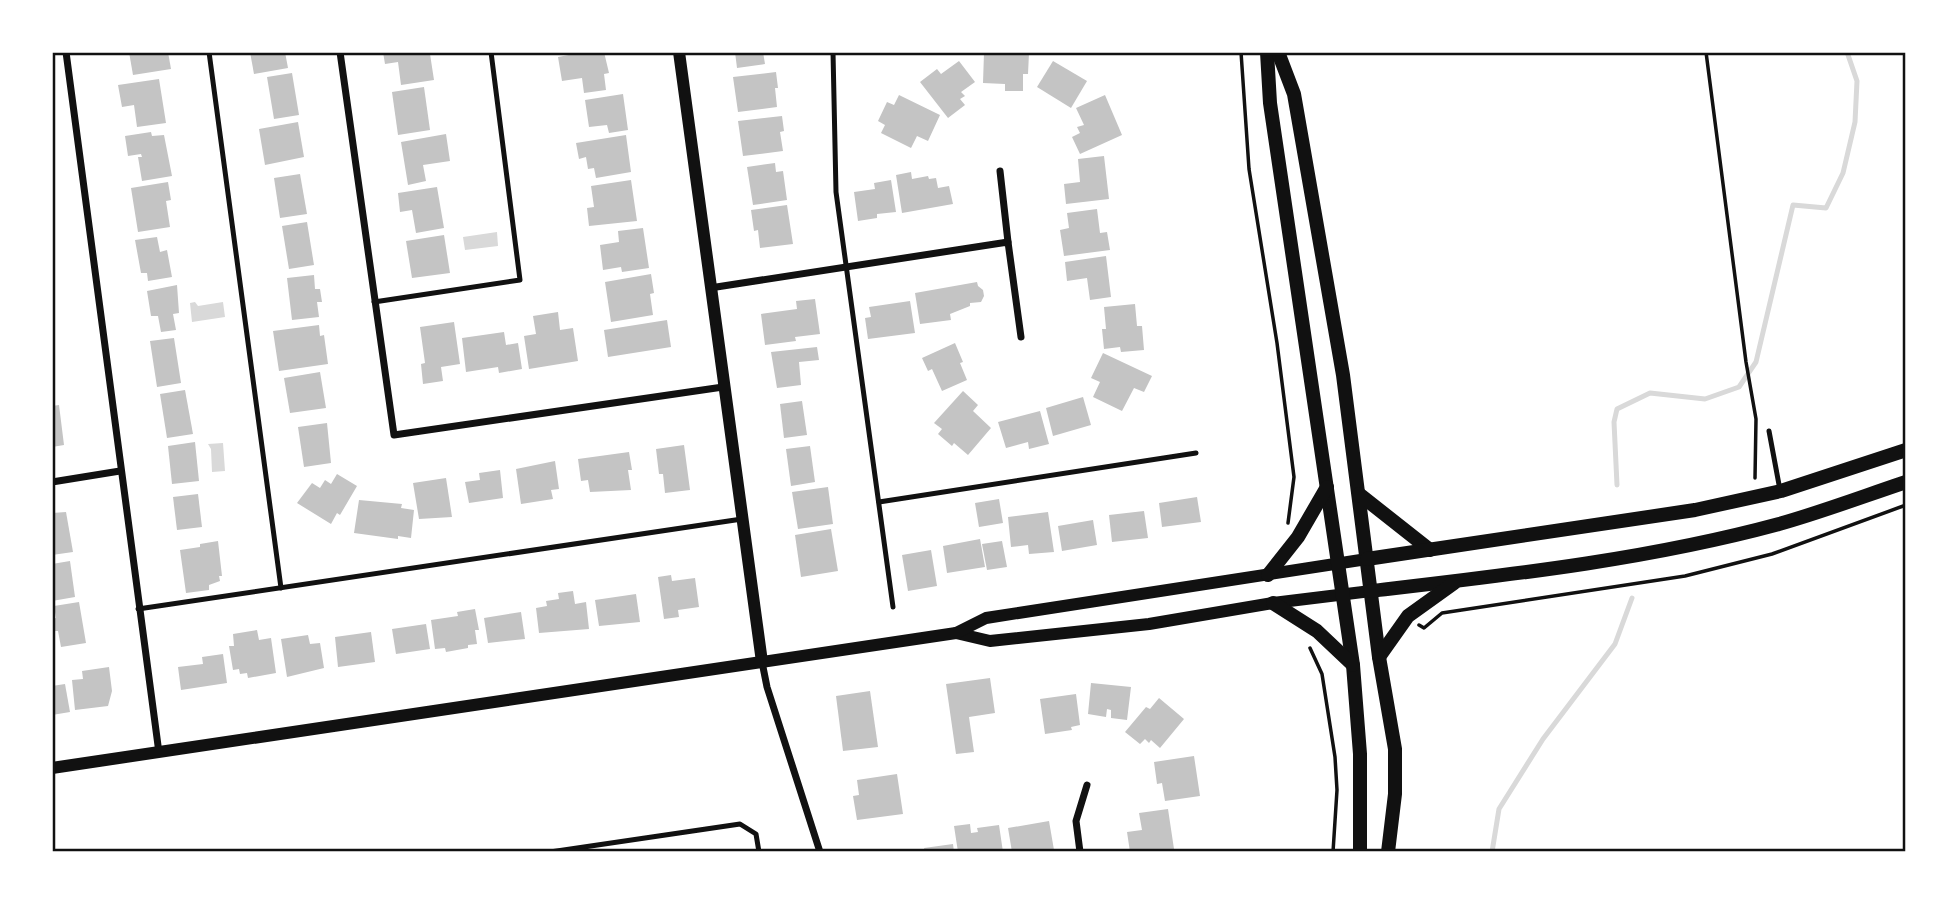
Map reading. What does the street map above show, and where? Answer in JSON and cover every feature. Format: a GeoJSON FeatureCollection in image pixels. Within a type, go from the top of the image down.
{"type":"FeatureCollection","features":[{"type":"Feature","properties":{"kind":"main road"},"geometry":{"type":"LineString","coordinates":[[1267,52],[1270,103],[1353,664],[1360,754],[1360,852]]}},
{"type":"Feature","properties":{"kind":"main road"},"geometry":{"type":"LineString","coordinates":[[1278,52],[1294,94],[1343,375],[1379,657],[1395,749],[1395,794],[1388,852]]}},
{"type":"Feature","properties":{"kind":"main road"},"geometry":{"type":"LineString","coordinates":[[1367,559],[1695,510],[1781,491],[1906,450]]}},
{"type":"Feature","properties":{"kind":"main road"},"geometry":{"type":"LineString","coordinates":[[1371,591],[1455,582],[1612,559],[1735,534],[1781,523],[1906,482]]}},
{"type":"Feature","properties":{"kind":"main road"},"geometry":{"type":"LineString","coordinates":[[1268,575],[1298,537],[1327,487]]}},
{"type":"Feature","properties":{"kind":"main road"},"geometry":{"type":"LineString","coordinates":[[1359,494],[1430,550]]}},
{"type":"Feature","properties":{"kind":"main road"},"geometry":{"type":"LineString","coordinates":[[1379,657],[1408,616],[1455,582]]}},
{"type":"Feature","properties":{"kind":"main road"},"geometry":{"type":"LineString","coordinates":[[1273,603],[1317,631],[1353,664]]}},
{"type":"Feature","properties":{"kind":"street"},"geometry":{"type":"LineString","coordinates":[[66,52],[159,753]]}},
{"type":"Feature","properties":{"kind":"street"},"geometry":{"type":"LineString","coordinates":[[340,52],[394,435],[723,387]]}},
{"type":"Feature","properties":{"kind":"street"},"geometry":{"type":"LineString","coordinates":[[679,52],[762,662],[767,687],[820,852]]}},
{"type":"Feature","properties":{"kind":"street"},"geometry":{"type":"LineString","coordinates":[[1000,171],[1021,337]]}},
{"type":"Feature","properties":{"kind":"street"},"geometry":{"type":"LineString","coordinates":[[710,288],[1008,242]]}},
{"type":"Feature","properties":{"kind":"street"},"geometry":{"type":"LineString","coordinates":[[52,482],[120,471]]}},
{"type":"Feature","properties":{"kind":"street"},"geometry":{"type":"LineString","coordinates":[[957,634],[986,618],[1367,559]]}},
{"type":"Feature","properties":{"kind":"street"},"geometry":{"type":"LineString","coordinates":[[52,768],[957,634],[990,641],[1149,624],[1273,603],[1371,591]]}},
{"type":"Feature","properties":{"kind":"street"},"geometry":{"type":"LineString","coordinates":[[1080,852],[1076,821],[1087,785]]}},
{"type":"Feature","properties":{"kind":"lane"},"geometry":{"type":"LineString","coordinates":[[209,52],[281,588]]}},
{"type":"Feature","properties":{"kind":"lane"},"geometry":{"type":"LineString","coordinates":[[374,302],[520,280],[491,52]]}},
{"type":"Feature","properties":{"kind":"lane"},"geometry":{"type":"LineString","coordinates":[[833,52],[836,192],[893,607]]}},
{"type":"Feature","properties":{"kind":"lane"},"geometry":{"type":"LineString","coordinates":[[1769,431],[1781,491]]}},
{"type":"Feature","properties":{"kind":"lane"},"geometry":{"type":"LineString","coordinates":[[879,502],[1196,453]]}},
{"type":"Feature","properties":{"kind":"lane"},"geometry":{"type":"LineString","coordinates":[[138,609],[743,519]]}},
{"type":"Feature","properties":{"kind":"lane"},"geometry":{"type":"LineString","coordinates":[[551,852],[740,824],[756,834],[758,852]]}},
{"type":"Feature","properties":{"kind":"path"},"geometry":{"type":"LineString","coordinates":[[1241,52],[1249,169],[1277,343],[1294,477],[1287,522],[1291,531]]}},
{"type":"Feature","properties":{"kind":"path"},"geometry":{"type":"LineString","coordinates":[[1706,52],[1746,362],[1756,419],[1755,478]]}},
{"type":"Feature","properties":{"kind":"path"},"geometry":{"type":"LineString","coordinates":[[1415,622],[1424,628],[1442,613],[1685,576],[1772,554],[1906,505]]}},
{"type":"Feature","properties":{"kind":"path"},"geometry":{"type":"LineString","coordinates":[[1311,640],[1308,644],[1322,674],[1335,757],[1333,852]]}},
{"type":"Feature","properties":{"kind":"shaded area"},"geometry":{"type":"Polygon","coordinates":[[[497,232],[498,246],[465,250],[463,237],[497,232]]]}},
{"type":"Feature","properties":{"kind":"shaded area"},"geometry":{"type":"Polygon","coordinates":[[[195,302],[198,306],[223,302],[225,317],[192,322],[190,303],[195,302]]]}},
{"type":"Feature","properties":{"kind":"shaded area"},"geometry":{"type":"Polygon","coordinates":[[[223,443],[225,471],[212,472],[211,449],[208,444],[223,443]]]}},
{"type":"Feature","properties":{"kind":"building"},"geometry":{"type":"Polygon","coordinates":[[[129,52],[168,52],[171,69],[133,75],[129,52]]]}},
{"type":"Feature","properties":{"kind":"building"},"geometry":{"type":"Polygon","coordinates":[[[250,52],[285,52],[288,68],[254,74],[250,52]]]}},
{"type":"Feature","properties":{"kind":"building"},"geometry":{"type":"Polygon","coordinates":[[[383,52],[430,54],[434,80],[401,85],[398,62],[385,64],[383,52]]]}},
{"type":"Feature","properties":{"kind":"building"},"geometry":{"type":"Polygon","coordinates":[[[604,52],[609,73],[604,74],[606,90],[584,93],[582,78],[562,81],[558,57],[604,52]]]}},
{"type":"Feature","properties":{"kind":"building"},"geometry":{"type":"Polygon","coordinates":[[[735,52],[763,52],[765,64],[737,68],[735,52]]]}},
{"type":"Feature","properties":{"kind":"building"},"geometry":{"type":"Polygon","coordinates":[[[1007,52],[1029,53],[1028,74],[1023,74],[1023,91],[1005,91],[1005,84],[983,83],[984,53],[1007,55],[1007,52]]]}},
{"type":"Feature","properties":{"kind":"building"},"geometry":{"type":"Polygon","coordinates":[[[959,61],[975,82],[961,92],[965,96],[960,99],[965,105],[948,118],[920,82],[937,69],[941,74],[959,61]]]}},
{"type":"Feature","properties":{"kind":"building"},"geometry":{"type":"Polygon","coordinates":[[[1053,61],[1087,81],[1071,108],[1037,87],[1053,61]]]}},
{"type":"Feature","properties":{"kind":"building"},"geometry":{"type":"Polygon","coordinates":[[[776,72],[777,107],[738,112],[733,77],[776,72]]]}},
{"type":"Feature","properties":{"kind":"building"},"geometry":{"type":"Polygon","coordinates":[[[292,73],[299,115],[274,119],[267,77],[292,73]]]}},
{"type":"Feature","properties":{"kind":"building"},"geometry":{"type":"Polygon","coordinates":[[[159,79],[166,123],[137,127],[134,105],[122,107],[118,85],[159,79]]]}},
{"type":"Feature","properties":{"kind":"building"},"geometry":{"type":"Polygon","coordinates":[[[424,87],[430,130],[398,135],[392,92],[424,87]]]}},
{"type":"Feature","properties":{"kind":"building"},"geometry":{"type":"Polygon","coordinates":[[[623,94],[628,130],[609,133],[607,125],[589,127],[585,100],[623,94]]]}},
{"type":"Feature","properties":{"kind":"building"},"geometry":{"type":"Polygon","coordinates":[[[899,95],[940,115],[928,141],[917,136],[911,148],[881,133],[885,125],[878,121],[887,102],[894,105],[899,95]]]}},
{"type":"Feature","properties":{"kind":"building"},"geometry":{"type":"Polygon","coordinates":[[[1105,95],[1122,135],[1080,154],[1072,137],[1080,133],[1077,127],[1084,125],[1076,108],[1105,95]]]}},
{"type":"Feature","properties":{"kind":"building"},"geometry":{"type":"Polygon","coordinates":[[[782,116],[784,131],[780,132],[783,151],[743,156],[738,121],[782,116]]]}},
{"type":"Feature","properties":{"kind":"building"},"geometry":{"type":"Polygon","coordinates":[[[298,122],[304,157],[265,165],[259,129],[298,122]]]}},
{"type":"Feature","properties":{"kind":"building"},"geometry":{"type":"Polygon","coordinates":[[[151,132],[152,136],[164,135],[172,176],[142,181],[138,157],[142,157],[141,154],[128,156],[125,136],[151,132]]]}},
{"type":"Feature","properties":{"kind":"building"},"geometry":{"type":"Polygon","coordinates":[[[446,134],[450,161],[423,165],[426,181],[408,185],[401,142],[446,134]]]}},
{"type":"Feature","properties":{"kind":"building"},"geometry":{"type":"Polygon","coordinates":[[[626,135],[631,172],[596,178],[594,168],[588,169],[586,157],[579,159],[576,143],[626,135]]]}},
{"type":"Feature","properties":{"kind":"building"},"geometry":{"type":"Polygon","coordinates":[[[1104,156],[1109,199],[1066,204],[1064,184],[1080,182],[1078,159],[1104,156]]]}},
{"type":"Feature","properties":{"kind":"building"},"geometry":{"type":"Polygon","coordinates":[[[775,163],[776,172],[783,171],[787,200],[753,205],[747,167],[775,163]]]}},
{"type":"Feature","properties":{"kind":"building"},"geometry":{"type":"Polygon","coordinates":[[[911,172],[912,179],[928,176],[929,179],[936,178],[938,188],[949,186],[953,204],[902,213],[896,175],[911,172]]]}},
{"type":"Feature","properties":{"kind":"building"},"geometry":{"type":"Polygon","coordinates":[[[300,174],[307,214],[280,218],[274,178],[300,174]]]}},
{"type":"Feature","properties":{"kind":"building"},"geometry":{"type":"Polygon","coordinates":[[[631,180],[637,221],[589,226],[587,208],[594,207],[591,186],[631,180]]]}},
{"type":"Feature","properties":{"kind":"building"},"geometry":{"type":"Polygon","coordinates":[[[891,180],[896,212],[877,214],[877,218],[858,221],[854,192],[875,189],[874,183],[891,180]]]}},
{"type":"Feature","properties":{"kind":"building"},"geometry":{"type":"Polygon","coordinates":[[[168,182],[171,200],[166,201],[170,227],[138,232],[131,188],[168,182]]]}},
{"type":"Feature","properties":{"kind":"building"},"geometry":{"type":"Polygon","coordinates":[[[437,187],[444,228],[416,233],[412,210],[400,212],[398,193],[437,187]]]}},
{"type":"Feature","properties":{"kind":"building"},"geometry":{"type":"Polygon","coordinates":[[[787,205],[793,244],[760,248],[758,230],[754,231],[751,210],[787,205]]]}},
{"type":"Feature","properties":{"kind":"building"},"geometry":{"type":"Polygon","coordinates":[[[1097,209],[1100,233],[1107,232],[1110,250],[1064,256],[1060,230],[1069,228],[1067,213],[1097,209]]]}},
{"type":"Feature","properties":{"kind":"building"},"geometry":{"type":"Polygon","coordinates":[[[307,222],[314,265],[289,269],[282,226],[307,222]]]}},
{"type":"Feature","properties":{"kind":"building"},"geometry":{"type":"Polygon","coordinates":[[[643,228],[649,268],[622,272],[621,267],[603,270],[600,245],[619,242],[618,231],[643,228]]]}},
{"type":"Feature","properties":{"kind":"building"},"geometry":{"type":"Polygon","coordinates":[[[444,235],[450,273],[412,278],[406,241],[444,235]]]}},
{"type":"Feature","properties":{"kind":"building"},"geometry":{"type":"Polygon","coordinates":[[[157,237],[160,252],[167,250],[172,277],[148,281],[147,273],[141,273],[135,240],[157,237]]]}},
{"type":"Feature","properties":{"kind":"building"},"geometry":{"type":"Polygon","coordinates":[[[1106,256],[1111,297],[1090,300],[1087,278],[1067,281],[1065,262],[1106,256]]]}},
{"type":"Feature","properties":{"kind":"building"},"geometry":{"type":"Polygon","coordinates":[[[651,274],[653,315],[611,322],[605,282],[651,274]]]}},
{"type":"Feature","properties":{"kind":"building"},"geometry":{"type":"Polygon","coordinates":[[[314,275],[315,289],[320,289],[322,302],[317,302],[319,317],[292,320],[287,278],[314,275]]]}},
{"type":"Feature","properties":{"kind":"building"},"geometry":{"type":"Polygon","coordinates":[[[977,282],[983,290],[981,302],[970,303],[970,306],[950,314],[951,320],[920,324],[915,293],[977,282]]]}},
{"type":"Feature","properties":{"kind":"building"},"geometry":{"type":"Polygon","coordinates":[[[177,285],[179,313],[173,314],[176,330],[161,332],[158,316],[151,316],[147,291],[177,285]]]}},
{"type":"Feature","properties":{"kind":"building"},"geometry":{"type":"Polygon","coordinates":[[[815,299],[820,334],[795,337],[796,341],[765,345],[761,314],[797,309],[796,301],[815,299]]]}},
{"type":"Feature","properties":{"kind":"building"},"geometry":{"type":"Polygon","coordinates":[[[910,301],[915,333],[868,339],[865,318],[871,317],[869,307],[910,301]]]}},
{"type":"Feature","properties":{"kind":"building"},"geometry":{"type":"Polygon","coordinates":[[[1135,304],[1137,326],[1142,326],[1144,350],[1121,352],[1120,347],[1104,349],[1104,307],[1135,304]]]}},
{"type":"Feature","properties":{"kind":"building"},"geometry":{"type":"Polygon","coordinates":[[[558,312],[560,330],[573,328],[578,361],[529,369],[524,336],[536,334],[533,316],[558,312]]]}},
{"type":"Feature","properties":{"kind":"building"},"geometry":{"type":"Polygon","coordinates":[[[667,320],[671,347],[608,357],[604,330],[667,320]]]}},
{"type":"Feature","properties":{"kind":"building"},"geometry":{"type":"Polygon","coordinates":[[[454,322],[460,364],[441,367],[443,381],[423,384],[421,364],[425,363],[420,327],[454,322]]]}},
{"type":"Feature","properties":{"kind":"building"},"geometry":{"type":"Polygon","coordinates":[[[319,325],[320,336],[324,335],[328,364],[279,371],[273,331],[319,325]]]}},
{"type":"Feature","properties":{"kind":"building"},"geometry":{"type":"Polygon","coordinates":[[[504,332],[506,345],[518,343],[522,369],[499,373],[498,367],[466,372],[462,338],[504,332]]]}},
{"type":"Feature","properties":{"kind":"building"},"geometry":{"type":"Polygon","coordinates":[[[174,338],[181,383],[157,387],[150,341],[174,338]]]}},
{"type":"Feature","properties":{"kind":"building"},"geometry":{"type":"Polygon","coordinates":[[[955,343],[967,380],[942,391],[932,369],[928,371],[922,358],[955,343]]]}},
{"type":"Feature","properties":{"kind":"building"},"geometry":{"type":"Polygon","coordinates":[[[817,347],[819,360],[799,362],[801,385],[777,388],[771,352],[817,347]]]}},
{"type":"Feature","properties":{"kind":"building"},"geometry":{"type":"Polygon","coordinates":[[[1103,353],[1152,376],[1144,392],[1134,388],[1122,411],[1093,397],[1100,382],[1091,378],[1103,353]]]}},
{"type":"Feature","properties":{"kind":"building"},"geometry":{"type":"Polygon","coordinates":[[[320,372],[326,408],[290,413],[284,378],[320,372]]]}},
{"type":"Feature","properties":{"kind":"building"},"geometry":{"type":"Polygon","coordinates":[[[185,390],[193,434],[167,438],[160,394],[185,390]]]}},
{"type":"Feature","properties":{"kind":"building"},"geometry":{"type":"Polygon","coordinates":[[[963,391],[978,405],[973,411],[991,428],[968,455],[938,434],[942,429],[934,423],[963,391]]]}},
{"type":"Feature","properties":{"kind":"building"},"geometry":{"type":"Polygon","coordinates":[[[1083,397],[1091,425],[1053,436],[1046,408],[1083,397]]]}},
{"type":"Feature","properties":{"kind":"building"},"geometry":{"type":"Polygon","coordinates":[[[802,401],[807,435],[784,438],[780,404],[802,401]]]}},
{"type":"Feature","properties":{"kind":"building"},"geometry":{"type":"Polygon","coordinates":[[[59,405],[64,445],[52,447],[52,406],[59,405]]]}},
{"type":"Feature","properties":{"kind":"building"},"geometry":{"type":"Polygon","coordinates":[[[1040,411],[1049,444],[1029,449],[1028,442],[1006,448],[998,422],[1040,411]]]}},
{"type":"Feature","properties":{"kind":"building"},"geometry":{"type":"Polygon","coordinates":[[[327,423],[331,463],[304,467],[298,427],[327,423]]]}},
{"type":"Feature","properties":{"kind":"building"},"geometry":{"type":"Polygon","coordinates":[[[195,442],[199,481],[172,484],[168,446],[195,442]]]}},
{"type":"Feature","properties":{"kind":"building"},"geometry":{"type":"Polygon","coordinates":[[[684,445],[690,490],[665,493],[656,449],[684,445]]]}},
{"type":"Feature","properties":{"kind":"building"},"geometry":{"type":"Polygon","coordinates":[[[810,446],[815,482],[791,486],[786,449],[810,446]]]}},
{"type":"Feature","properties":{"kind":"building"},"geometry":{"type":"Polygon","coordinates":[[[629,452],[631,490],[590,492],[588,480],[581,481],[578,459],[629,452]]]}},
{"type":"Feature","properties":{"kind":"building"},"geometry":{"type":"Polygon","coordinates":[[[555,461],[559,489],[551,490],[553,499],[521,504],[516,469],[555,461]]]}},
{"type":"Feature","properties":{"kind":"building"},"geometry":{"type":"Polygon","coordinates":[[[500,470],[503,498],[469,503],[465,482],[480,480],[479,473],[500,470]]]}},
{"type":"Feature","properties":{"kind":"building"},"geometry":{"type":"Polygon","coordinates":[[[337,474],[357,486],[340,515],[337,513],[331,524],[297,503],[312,483],[320,488],[325,480],[331,484],[337,474]]]}},
{"type":"Feature","properties":{"kind":"building"},"geometry":{"type":"Polygon","coordinates":[[[446,478],[452,517],[419,519],[413,483],[446,478]]]}},
{"type":"Feature","properties":{"kind":"building"},"geometry":{"type":"Polygon","coordinates":[[[828,487],[833,524],[798,529],[792,492],[828,487]]]}},
{"type":"Feature","properties":{"kind":"building"},"geometry":{"type":"Polygon","coordinates":[[[198,494],[202,527],[177,530],[173,497],[198,494]]]}},
{"type":"Feature","properties":{"kind":"building"},"geometry":{"type":"Polygon","coordinates":[[[1197,497],[1201,522],[1162,527],[1159,503],[1197,497]]]}},
{"type":"Feature","properties":{"kind":"building"},"geometry":{"type":"Polygon","coordinates":[[[999,499],[1003,523],[979,527],[975,503],[999,499]]]}},
{"type":"Feature","properties":{"kind":"building"},"geometry":{"type":"Polygon","coordinates":[[[359,500],[402,504],[401,508],[414,510],[411,538],[398,536],[398,539],[354,533],[359,500]]]}},
{"type":"Feature","properties":{"kind":"building"},"geometry":{"type":"Polygon","coordinates":[[[1144,511],[1148,538],[1112,542],[1109,515],[1144,511]]]}},
{"type":"Feature","properties":{"kind":"building"},"geometry":{"type":"Polygon","coordinates":[[[66,512],[73,552],[52,555],[52,513],[66,512]]]}},
{"type":"Feature","properties":{"kind":"building"},"geometry":{"type":"Polygon","coordinates":[[[1048,512],[1054,552],[1029,554],[1028,545],[1011,547],[1008,517],[1048,512]]]}},
{"type":"Feature","properties":{"kind":"building"},"geometry":{"type":"Polygon","coordinates":[[[1093,520],[1097,545],[1062,551],[1058,526],[1093,520]]]}},
{"type":"Feature","properties":{"kind":"building"},"geometry":{"type":"Polygon","coordinates":[[[831,529],[838,571],[801,577],[795,535],[831,529]]]}},
{"type":"Feature","properties":{"kind":"building"},"geometry":{"type":"Polygon","coordinates":[[[980,539],[985,567],[947,573],[943,546],[980,539]]]}},
{"type":"Feature","properties":{"kind":"building"},"geometry":{"type":"Polygon","coordinates":[[[218,541],[222,576],[219,576],[220,581],[209,585],[209,590],[186,593],[180,550],[218,541]]]}},
{"type":"Feature","properties":{"kind":"building"},"geometry":{"type":"Polygon","coordinates":[[[1002,541],[1007,567],[987,570],[982,544],[1002,541]]]}},
{"type":"Feature","properties":{"kind":"building"},"geometry":{"type":"Polygon","coordinates":[[[931,550],[937,586],[908,591],[902,555],[931,550]]]}},
{"type":"Feature","properties":{"kind":"building"},"geometry":{"type":"Polygon","coordinates":[[[70,561],[75,597],[52,601],[52,564],[70,561]]]}},
{"type":"Feature","properties":{"kind":"building"},"geometry":{"type":"Polygon","coordinates":[[[671,575],[672,581],[695,578],[699,607],[678,610],[679,617],[664,619],[658,577],[671,575]]]}},
{"type":"Feature","properties":{"kind":"building"},"geometry":{"type":"Polygon","coordinates":[[[573,591],[575,604],[586,602],[589,629],[539,633],[536,608],[547,606],[546,601],[559,599],[558,593],[573,591]]]}},
{"type":"Feature","properties":{"kind":"building"},"geometry":{"type":"Polygon","coordinates":[[[636,594],[640,622],[599,626],[595,600],[636,594]]]}},
{"type":"Feature","properties":{"kind":"building"},"geometry":{"type":"Polygon","coordinates":[[[79,602],[86,643],[61,647],[58,631],[55,631],[54,606],[79,602]]]}},
{"type":"Feature","properties":{"kind":"building"},"geometry":{"type":"Polygon","coordinates":[[[475,609],[479,630],[475,630],[477,644],[446,652],[445,648],[435,649],[431,620],[458,616],[457,612],[475,609]]]}},
{"type":"Feature","properties":{"kind":"building"},"geometry":{"type":"Polygon","coordinates":[[[521,612],[525,639],[488,643],[484,618],[521,612]]]}},
{"type":"Feature","properties":{"kind":"building"},"geometry":{"type":"Polygon","coordinates":[[[426,624],[430,649],[396,654],[392,629],[426,624]]]}},
{"type":"Feature","properties":{"kind":"building"},"geometry":{"type":"Polygon","coordinates":[[[257,630],[259,640],[271,638],[276,673],[248,678],[247,673],[240,674],[239,669],[233,670],[229,646],[234,646],[233,634],[257,630]]]}},
{"type":"Feature","properties":{"kind":"building"},"geometry":{"type":"Polygon","coordinates":[[[371,632],[375,662],[338,667],[335,637],[371,632]]]}},
{"type":"Feature","properties":{"kind":"building"},"geometry":{"type":"Polygon","coordinates":[[[308,635],[310,644],[320,643],[324,668],[287,677],[281,639],[308,635]]]}},
{"type":"Feature","properties":{"kind":"building"},"geometry":{"type":"Polygon","coordinates":[[[223,654],[227,683],[181,690],[178,667],[203,664],[202,657],[223,654]]]}},
{"type":"Feature","properties":{"kind":"building"},"geometry":{"type":"Polygon","coordinates":[[[109,667],[112,691],[108,706],[75,710],[72,680],[83,679],[82,671],[109,667]]]}},
{"type":"Feature","properties":{"kind":"building"},"geometry":{"type":"Polygon","coordinates":[[[990,678],[995,713],[969,717],[974,752],[956,754],[946,684],[990,678]]]}},
{"type":"Feature","properties":{"kind":"building"},"geometry":{"type":"Polygon","coordinates":[[[1091,683],[1131,687],[1127,720],[1111,718],[1111,710],[1107,709],[1106,717],[1088,714],[1091,683]]]}},
{"type":"Feature","properties":{"kind":"building"},"geometry":{"type":"Polygon","coordinates":[[[65,684],[70,712],[52,715],[52,686],[65,684]]]}},
{"type":"Feature","properties":{"kind":"building"},"geometry":{"type":"Polygon","coordinates":[[[870,691],[878,747],[843,751],[836,696],[870,691]]]}},
{"type":"Feature","properties":{"kind":"building"},"geometry":{"type":"Polygon","coordinates":[[[1076,694],[1080,725],[1071,727],[1072,730],[1045,734],[1040,699],[1076,694]]]}},
{"type":"Feature","properties":{"kind":"building"},"geometry":{"type":"Polygon","coordinates":[[[1159,698],[1184,719],[1160,748],[1151,740],[1149,743],[1145,739],[1140,744],[1125,732],[1146,707],[1150,709],[1159,698]]]}},
{"type":"Feature","properties":{"kind":"building"},"geometry":{"type":"Polygon","coordinates":[[[1194,756],[1200,796],[1165,801],[1162,783],[1157,784],[1154,762],[1194,756]]]}},
{"type":"Feature","properties":{"kind":"building"},"geometry":{"type":"Polygon","coordinates":[[[897,774],[903,814],[857,820],[853,796],[859,795],[857,780],[897,774]]]}},
{"type":"Feature","properties":{"kind":"building"},"geometry":{"type":"Polygon","coordinates":[[[1168,809],[1174,849],[1130,852],[1127,832],[1142,830],[1139,813],[1168,809]]]}},
{"type":"Feature","properties":{"kind":"building"},"geometry":{"type":"Polygon","coordinates":[[[1049,821],[1054,850],[1012,852],[1008,828],[1049,821]]]}},
{"type":"Feature","properties":{"kind":"building"},"geometry":{"type":"Polygon","coordinates":[[[970,824],[971,833],[978,832],[977,828],[999,825],[1003,852],[958,852],[954,826],[970,824]]]}},
{"type":"Feature","properties":{"kind":"building"},"geometry":{"type":"Polygon","coordinates":[[[953,844],[954,852],[925,852],[924,848],[953,844]]]}},
{"type":"Feature","properties":{"kind":"waterway"},"geometry":{"type":"LineString","coordinates":[[1617,485],[1614,422],[1617,409],[1650,393],[1705,399],[1739,387],[1756,362],[1793,205],[1826,208],[1843,173],[1855,122],[1857,81],[1847,52]]}},
{"type":"Feature","properties":{"kind":"waterway"},"geometry":{"type":"LineString","coordinates":[[1492,852],[1499,809],[1543,739],[1615,644],[1632,598]]}}]}
